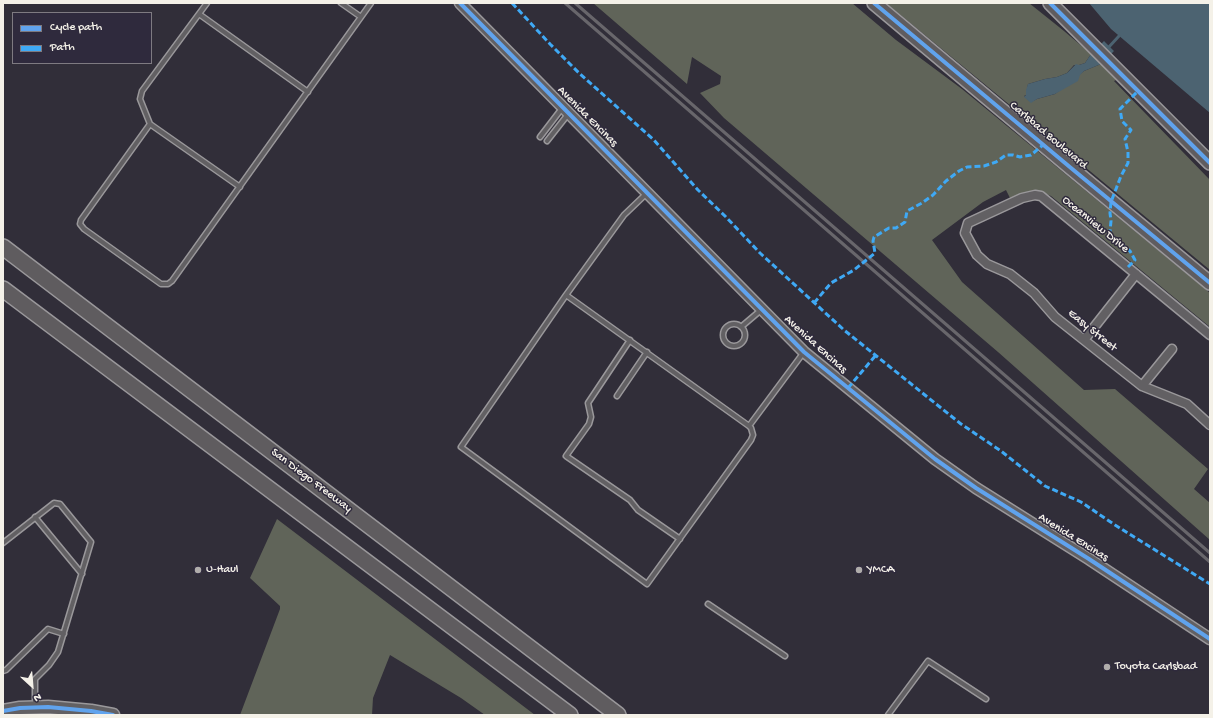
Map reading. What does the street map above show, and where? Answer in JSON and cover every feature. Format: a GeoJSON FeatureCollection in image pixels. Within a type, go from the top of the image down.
{"type":"FeatureCollection","features":[{"type":"Feature","properties":{"kind":"highway","name":"San Diego Freeway"},"geometry":{"type":"LineString","coordinates":[[3,247],[618,715]]}},
{"type":"Feature","properties":{"kind":"highway"},"geometry":{"type":"LineString","coordinates":[[3,289],[570,715]]}},
{"type":"Feature","properties":{"kind":"main road","name":"Carlsbad Boulevard"},"geometry":{"type":"LineString","coordinates":[[874,3],[1210,283]]}},
{"type":"Feature","properties":{"kind":"main road"},"geometry":{"type":"LineString","coordinates":[[1050,3],[1210,163]]}},
{"type":"Feature","properties":{"kind":"main road"},"geometry":{"type":"LineString","coordinates":[[3,711],[20,708],[48,707],[91,711],[113,715]]}},
{"type":"Feature","properties":{"kind":"street","name":"Avenida Encinas"},"geometry":{"type":"LineString","coordinates":[[460,3],[648,192],[804,352],[958,476],[1089,559],[1210,639]]}},
{"type":"Feature","properties":{"kind":"street","name":"Oceanview Drive"},"geometry":{"type":"LineString","coordinates":[[969,242],[965,233],[968,223],[1022,198],[1035,195],[1041,196],[1210,335]]}},
{"type":"Feature","properties":{"kind":"street","name":"Easy Street"},"geometry":{"type":"LineString","coordinates":[[969,242],[977,255],[987,264],[1010,274],[1034,294],[1056,317],[1142,386],[1187,404],[1210,425]]}},
{"type":"Feature","properties":{"kind":"street"},"geometry":{"type":"LineString","coordinates":[[1084,340],[1136,274]]}},
{"type":"Feature","properties":{"kind":"street"},"geometry":{"type":"LineString","coordinates":[[1142,386],[1172,349]]}},
{"type":"Feature","properties":{"kind":"lane"},"geometry":{"type":"LineString","coordinates":[[206,3],[142,91],[140,99],[150,124],[240,187]]}},
{"type":"Feature","properties":{"kind":"lane"},"geometry":{"type":"LineString","coordinates":[[341,3],[361,17]]}},
{"type":"Feature","properties":{"kind":"lane"},"geometry":{"type":"LineString","coordinates":[[150,124],[81,220],[80,224],[84,229],[161,284],[168,284],[172,281],[240,187],[371,3]]}},
{"type":"Feature","properties":{"kind":"lane"},"geometry":{"type":"LineString","coordinates":[[868,3],[924,45]]}},
{"type":"Feature","properties":{"kind":"lane"},"geometry":{"type":"LineString","coordinates":[[199,14],[308,92]]}},
{"type":"Feature","properties":{"kind":"lane"},"geometry":{"type":"LineString","coordinates":[[540,137],[566,110]]}},
{"type":"Feature","properties":{"kind":"lane"},"geometry":{"type":"LineString","coordinates":[[547,141],[566,110]]}},
{"type":"Feature","properties":{"kind":"lane"},"geometry":{"type":"LineString","coordinates":[[566,295],[750,426],[752,432],[751,440],[647,584],[461,447],[566,295],[624,215],[648,192]]}},
{"type":"Feature","properties":{"kind":"lane"},"geometry":{"type":"LineString","coordinates":[[741,327],[761,309]]}},
{"type":"Feature","properties":{"kind":"lane"},"geometry":{"type":"LineString","coordinates":[[734,324],[741,327],[744,337],[741,343],[734,346],[725,342],[723,338],[723,331],[728,326],[734,324]]}},
{"type":"Feature","properties":{"kind":"lane"},"geometry":{"type":"LineString","coordinates":[[630,340],[588,403],[591,417],[589,424],[566,456],[630,500],[638,510],[680,539]]}},
{"type":"Feature","properties":{"kind":"lane"},"geometry":{"type":"LineString","coordinates":[[617,396],[647,352]]}},
{"type":"Feature","properties":{"kind":"lane"},"geometry":{"type":"LineString","coordinates":[[750,426],[804,352]]}},
{"type":"Feature","properties":{"kind":"lane"},"geometry":{"type":"LineString","coordinates":[[3,543],[54,503],[60,504],[91,542],[58,652],[35,679],[36,708]]}},
{"type":"Feature","properties":{"kind":"lane"},"geometry":{"type":"LineString","coordinates":[[35,517],[82,574]]}},
{"type":"Feature","properties":{"kind":"lane"},"geometry":{"type":"LineString","coordinates":[[708,604],[785,656]]}},
{"type":"Feature","properties":{"kind":"lane"},"geometry":{"type":"LineString","coordinates":[[3,671],[6,670],[48,629],[64,634]]}},
{"type":"Feature","properties":{"kind":"lane"},"geometry":{"type":"LineString","coordinates":[[888,715],[928,661],[986,699]]}},
{"type":"Feature","properties":{"kind":"shaded area"},"geometry":{"type":"Polygon","coordinates":[[[593,3],[852,3],[896,40],[962,89],[1210,293],[1210,327],[1051,196],[1042,192],[1029,192],[1010,198],[1006,190],[983,202],[932,240],[962,282],[1084,390],[1115,389],[1208,469],[1194,489],[1210,503],[1210,540],[998,352],[724,118],[700,93],[720,84],[721,76],[692,57],[687,84],[593,3]]]}},
{"type":"Feature","properties":{"kind":"shaded area"},"geometry":{"type":"Polygon","coordinates":[[[886,3],[1029,3],[1064,31],[1091,54],[1085,63],[1074,65],[1067,73],[1028,84],[1026,95],[1024,96],[1031,102],[1055,94],[1084,71],[1101,64],[1116,80],[1114,81],[1210,180],[1210,270],[886,3]]]}},
{"type":"Feature","properties":{"kind":"shaded area"},"geometry":{"type":"Polygon","coordinates":[[[277,519],[535,715],[485,715],[461,698],[390,655],[373,698],[372,715],[240,715],[280,609],[280,606],[250,578],[277,519]]]}},
{"type":"Feature","properties":{"kind":"water"},"geometry":{"type":"Polygon","coordinates":[[[1089,3],[1210,3],[1210,113],[1111,29],[1089,3]]]}},
{"type":"Feature","properties":{"kind":"water"},"geometry":{"type":"Polygon","coordinates":[[[1104,41],[1114,51],[1101,64],[1084,71],[1080,75],[1078,81],[1055,94],[1037,99],[1031,103],[1024,97],[1026,95],[1028,84],[1057,77],[1067,73],[1076,64],[1079,65],[1085,63],[1091,54],[1104,41]]]}},
{"type":"Feature","properties":{"kind":"waterway"},"geometry":{"type":"LineString","coordinates":[[1108,48],[1119,36]]}},
{"type":"Feature","properties":{"kind":"railway"},"geometry":{"type":"LineString","coordinates":[[565,3],[1210,562]]}},
{"type":"Feature","properties":{"kind":"railway"},"geometry":{"type":"LineString","coordinates":[[575,3],[1210,553]]}},
{"type":"Feature","properties":{"kind":"marked path"},"geometry":{"type":"LineString","coordinates":[[512,3],[580,74],[654,140],[698,190],[760,253],[844,330],[961,424],[1001,451],[1045,486],[1081,502],[1210,584]]}},
{"type":"Feature","properties":{"kind":"marked path"},"geometry":{"type":"LineString","coordinates":[[1128,267],[1135,260],[1130,251],[1112,237],[1110,231],[1110,213],[1111,202],[1121,176],[1128,163],[1128,152],[1125,139],[1131,130],[1122,121],[1120,109],[1138,91]]}},
{"type":"Feature","properties":{"kind":"marked path"},"geometry":{"type":"LineString","coordinates":[[814,303],[831,283],[854,270],[875,253],[873,241],[874,237],[889,228],[896,228],[905,222],[907,211],[933,195],[946,181],[959,171],[967,167],[984,166],[996,162],[1006,155],[1020,157],[1031,155],[1043,145]]}},
{"type":"Feature","properties":{"kind":"marked path"},"geometry":{"type":"LineString","coordinates":[[848,388],[876,355]]}},
{"type":"Feature","properties":{"kind":"cycle path"},"geometry":{"type":"LineString","coordinates":[[460,3],[804,352],[935,459],[976,488],[1089,559],[1210,639]]}},
{"type":"Feature","properties":{"kind":"cycle path"},"geometry":{"type":"LineString","coordinates":[[874,3],[1210,283]]}},
{"type":"Feature","properties":{"kind":"cycle path"},"geometry":{"type":"LineString","coordinates":[[1050,3],[1210,163]]}},
{"type":"Feature","properties":{"kind":"cycle path"},"geometry":{"type":"LineString","coordinates":[[3,711],[20,708],[48,707],[91,711],[113,715]]}},
{"type":"Feature","properties":{"kind":"place","name":"U-Haul"},"geometry":{"type":"Point","coordinates":[198,570]}},
{"type":"Feature","properties":{"kind":"place","name":"YMCA"},"geometry":{"type":"Point","coordinates":[859,570]}},
{"type":"Feature","properties":{"kind":"place","name":"Toyota Carlsbad"},"geometry":{"type":"Point","coordinates":[1107,667]}}]}
